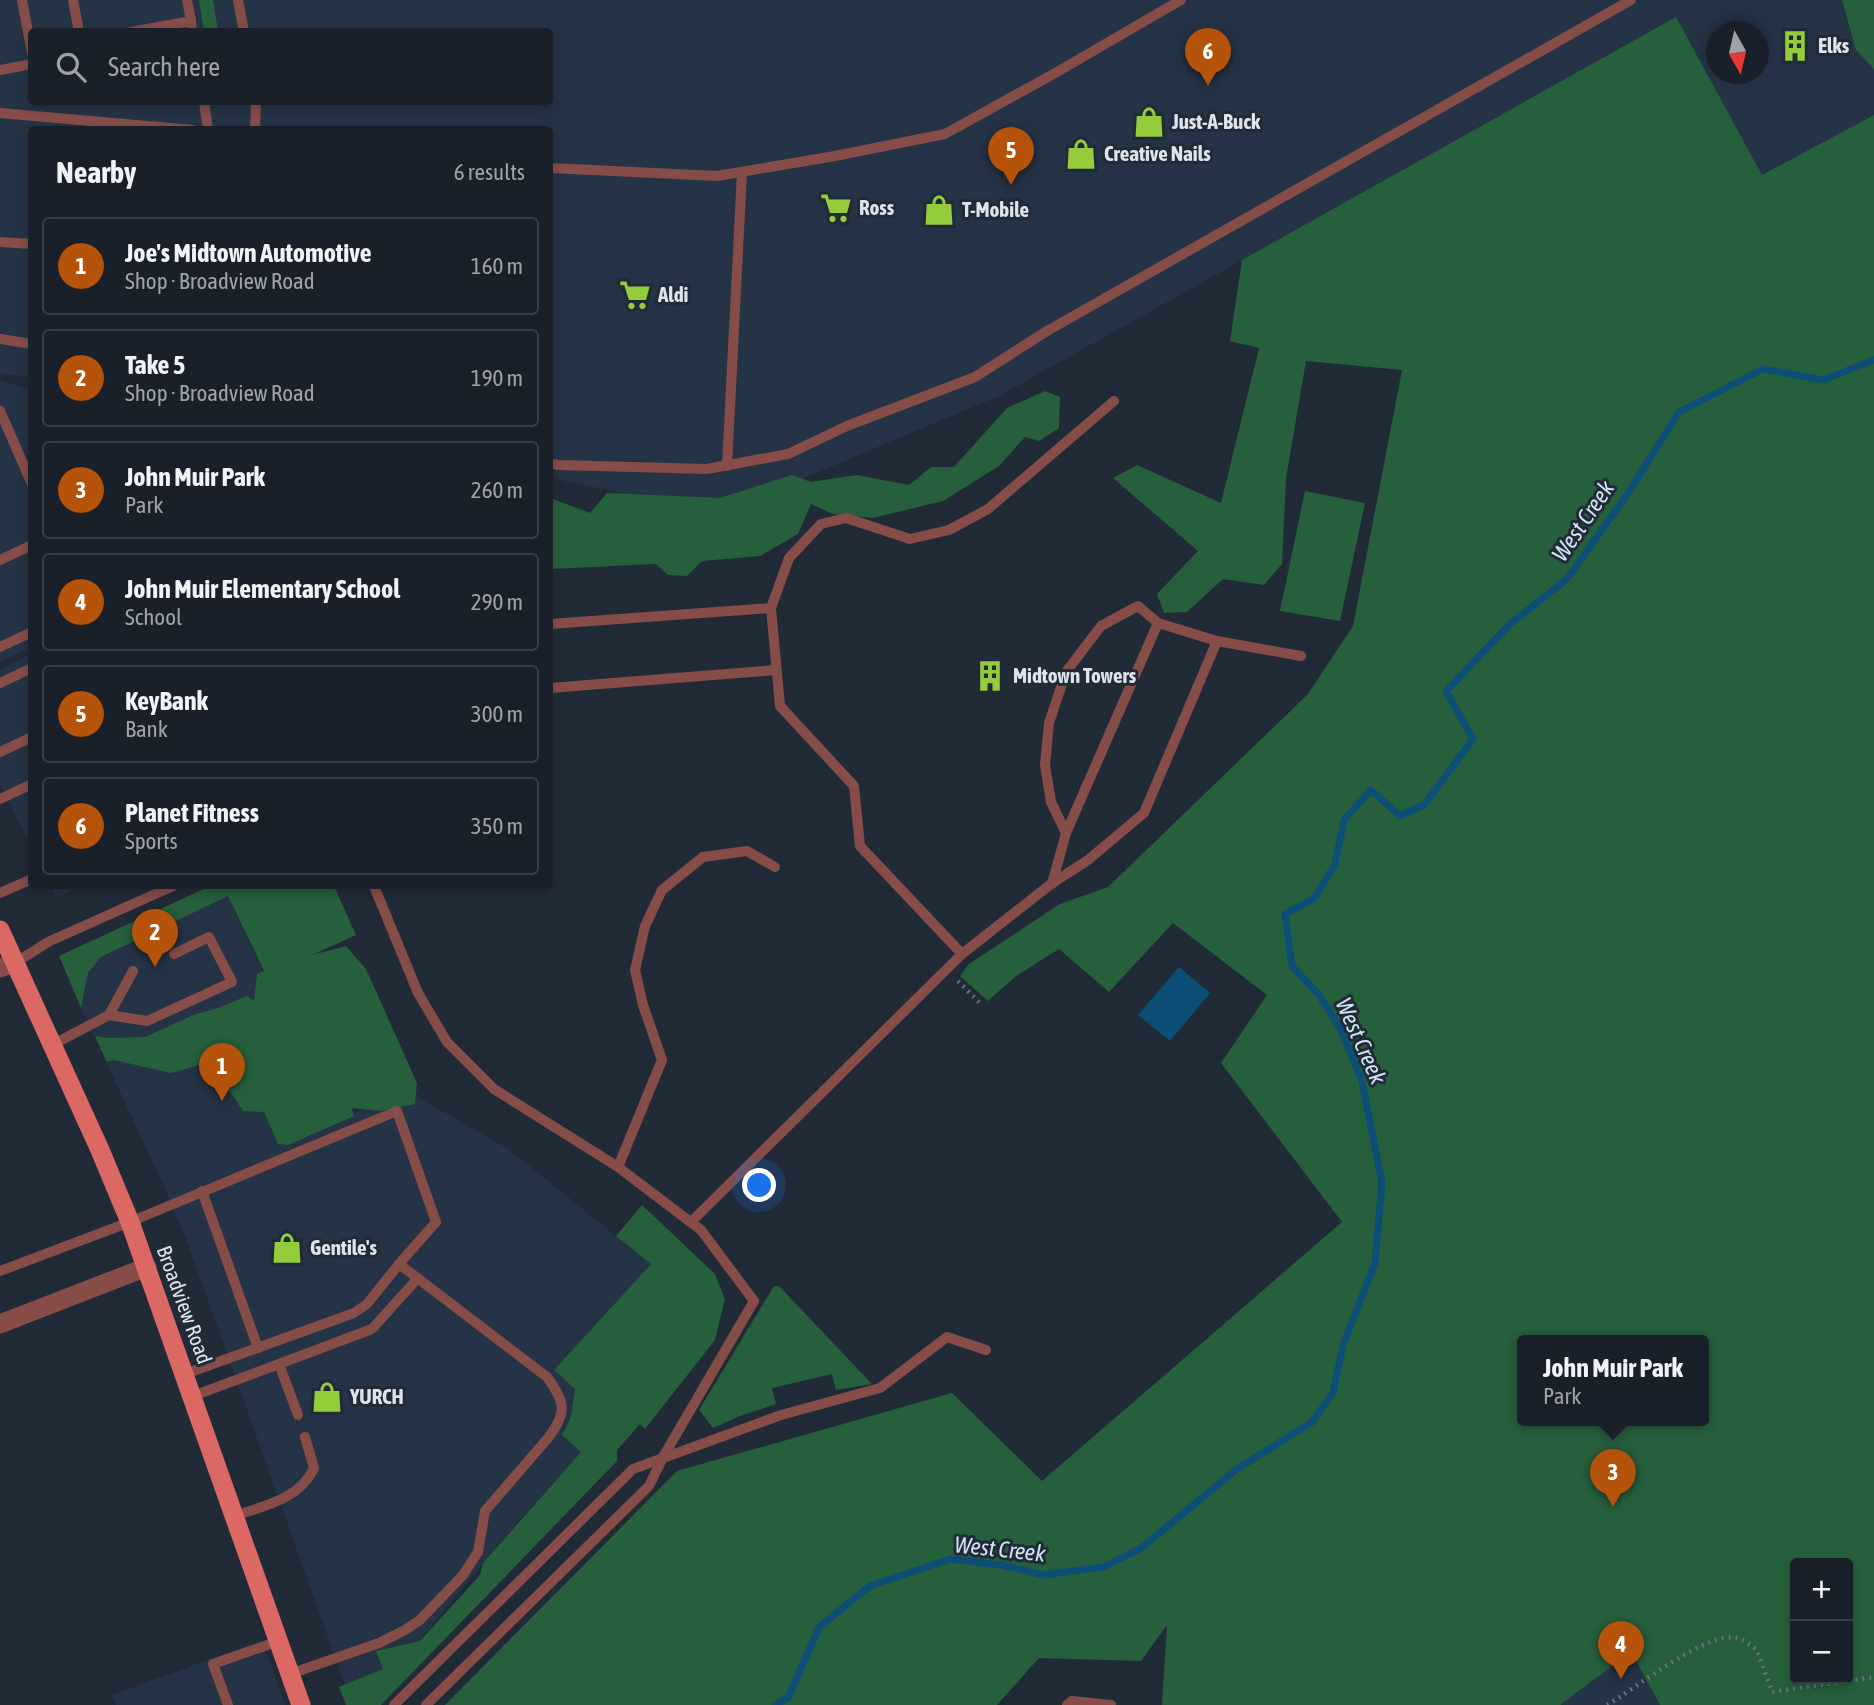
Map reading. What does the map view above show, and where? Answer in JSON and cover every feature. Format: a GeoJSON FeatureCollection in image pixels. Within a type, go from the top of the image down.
{"type":"FeatureCollection","features":[{"type":"Feature","properties":{"kind":"main road","name":"Broadview Road"},"geometry":{"type":"LineString","coordinates":[[0,930],[7,966],[52,1045],[130,1222],[301,1705]]}},
{"type":"Feature","properties":{"kind":"street"},"geometry":{"type":"LineString","coordinates":[[0,1324],[147,1267]]}},
{"type":"Feature","properties":{"kind":"lane"},"geometry":{"type":"LineString","coordinates":[[22,0],[28,32]]}},
{"type":"Feature","properties":{"kind":"lane"},"geometry":{"type":"LineString","coordinates":[[73,0],[78,28]]}},
{"type":"Feature","properties":{"kind":"lane"},"geometry":{"type":"LineString","coordinates":[[171,28],[191,26],[187,0]]}},
{"type":"Feature","properties":{"kind":"lane"},"geometry":{"type":"LineString","coordinates":[[238,0],[243,28]]}},
{"type":"Feature","properties":{"kind":"lane"},"geometry":{"type":"LineString","coordinates":[[553,168],[717,176],[945,134],[1181,0]]}},
{"type":"Feature","properties":{"kind":"lane"},"geometry":{"type":"LineString","coordinates":[[553,464],[707,470],[788,454],[847,426],[975,377],[1047,331],[1631,0]]}},
{"type":"Feature","properties":{"kind":"lane"},"geometry":{"type":"LineString","coordinates":[[0,70],[28,66]]}},
{"type":"Feature","properties":{"kind":"lane"},"geometry":{"type":"LineString","coordinates":[[204,105],[207,126]]}},
{"type":"Feature","properties":{"kind":"lane"},"geometry":{"type":"LineString","coordinates":[[255,126],[256,105]]}},
{"type":"Feature","properties":{"kind":"lane"},"geometry":{"type":"LineString","coordinates":[[0,113],[132,126]]}},
{"type":"Feature","properties":{"kind":"lane"},"geometry":{"type":"LineString","coordinates":[[727,466],[742,172]]}},
{"type":"Feature","properties":{"kind":"lane"},"geometry":{"type":"LineString","coordinates":[[0,242],[28,244]]}},
{"type":"Feature","properties":{"kind":"lane"},"geometry":{"type":"LineString","coordinates":[[0,339],[28,343]]}},
{"type":"Feature","properties":{"kind":"lane"},"geometry":{"type":"LineString","coordinates":[[962,954],[860,846],[854,786],[780,706],[771,608],[789,558],[821,524],[846,518],[910,539],[949,530],[988,509],[1114,401]]}},
{"type":"Feature","properties":{"kind":"lane"},"geometry":{"type":"LineString","coordinates":[[0,411],[28,475]]}},
{"type":"Feature","properties":{"kind":"lane"},"geometry":{"type":"LineString","coordinates":[[0,559],[28,547]]}},
{"type":"Feature","properties":{"kind":"lane"},"geometry":{"type":"LineString","coordinates":[[1066,833],[1051,802],[1045,765],[1049,723],[1066,672],[1101,626],[1138,606],[1158,623],[1217,641],[1301,656]]}},
{"type":"Feature","properties":{"kind":"lane"},"geometry":{"type":"LineString","coordinates":[[553,624],[771,608]]}},
{"type":"Feature","properties":{"kind":"lane"},"geometry":{"type":"LineString","coordinates":[[1051,884],[1066,833],[1158,623]]}},
{"type":"Feature","properties":{"kind":"lane"},"geometry":{"type":"LineString","coordinates":[[0,647],[28,634]]}},
{"type":"Feature","properties":{"kind":"lane"},"geometry":{"type":"LineString","coordinates":[[691,1222],[962,954],[1144,813],[1217,641]]}},
{"type":"Feature","properties":{"kind":"lane"},"geometry":{"type":"LineString","coordinates":[[0,682],[28,670]]}},
{"type":"Feature","properties":{"kind":"lane"},"geometry":{"type":"LineString","coordinates":[[553,688],[776,670]]}},
{"type":"Feature","properties":{"kind":"lane"},"geometry":{"type":"LineString","coordinates":[[0,752],[28,739]]}},
{"type":"Feature","properties":{"kind":"lane"},"geometry":{"type":"LineString","coordinates":[[0,799],[28,786]]}},
{"type":"Feature","properties":{"kind":"lane"},"geometry":{"type":"LineString","coordinates":[[618,1167],[662,1060],[642,1005],[635,970],[645,926],[662,890],[703,857],[747,851],[775,867]]}},
{"type":"Feature","properties":{"kind":"lane"},"geometry":{"type":"LineString","coordinates":[[0,893],[28,881]]}},
{"type":"Feature","properties":{"kind":"lane"},"geometry":{"type":"LineString","coordinates":[[7,966],[48,942],[166,889]]}},
{"type":"Feature","properties":{"kind":"lane"},"geometry":{"type":"LineString","coordinates":[[375,889],[418,993],[447,1042],[494,1088],[618,1167],[701,1230],[754,1301],[663,1457],[649,1486],[426,1705]]}},
{"type":"Feature","properties":{"kind":"lane"},"geometry":{"type":"LineString","coordinates":[[109,1015],[147,1021],[232,982],[209,937],[174,954]]}},
{"type":"Feature","properties":{"kind":"lane"},"geometry":{"type":"LineString","coordinates":[[52,1045],[109,1015],[133,971]]}},
{"type":"Feature","properties":{"kind":"lane"},"geometry":{"type":"LineString","coordinates":[[0,1271],[130,1222],[397,1111],[436,1222],[367,1304],[354,1313],[185,1374]]}},
{"type":"Feature","properties":{"kind":"lane"},"geometry":{"type":"LineString","coordinates":[[202,1191],[258,1348]]}},
{"type":"Feature","properties":{"kind":"lane"},"geometry":{"type":"LineString","coordinates":[[290,1674],[379,1643],[420,1620],[463,1575],[478,1552],[485,1511],[558,1425],[563,1409],[560,1395],[547,1377],[399,1264]]}},
{"type":"Feature","properties":{"kind":"lane"},"geometry":{"type":"LineString","coordinates":[[193,1396],[372,1329],[418,1278]]}},
{"type":"Feature","properties":{"kind":"lane"},"geometry":{"type":"LineString","coordinates":[[394,1705],[633,1469],[781,1415],[880,1388],[947,1337],[986,1350]]}},
{"type":"Feature","properties":{"kind":"lane"},"geometry":{"type":"LineString","coordinates":[[279,1364],[298,1415]]}},
{"type":"Feature","properties":{"kind":"lane"},"geometry":{"type":"LineString","coordinates":[[234,1516],[282,1500],[308,1482],[314,1468],[305,1437]]}},
{"type":"Feature","properties":{"kind":"lane"},"geometry":{"type":"LineString","coordinates":[[228,1705],[214,1664],[279,1641]]}},
{"type":"Feature","properties":{"kind":"lane"},"geometry":{"type":"LineString","coordinates":[[1067,1705],[1072,1701],[1111,1705]]}},
{"type":"Feature","properties":{"kind":"path"},"geometry":{"type":"LineString","coordinates":[[958,981],[981,1003]]}},
{"type":"Feature","properties":{"kind":"path"},"geometry":{"type":"LineString","coordinates":[[1607,1705],[1626,1695],[1668,1664],[1713,1641],[1737,1638],[1757,1650],[1772,1692],[1874,1677]]}},
{"type":"Feature","properties":{"kind":"shaded area"},"geometry":{"type":"Polygon","coordinates":[[[0,0],[1874,0],[1874,115],[1762,176],[1712,84],[1769,84],[1769,21],[1706,21],[1706,73],[1676,18],[999,396],[721,513],[553,479],[553,126],[28,126],[28,377],[0,373],[0,0]]]}},
{"type":"Feature","properties":{"kind":"shaded area"},"geometry":{"type":"Polygon","coordinates":[[[0,380],[28,390],[28,649],[0,662],[0,380]]]}},
{"type":"Feature","properties":{"kind":"shaded area"},"geometry":{"type":"Polygon","coordinates":[[[28,655],[28,842],[0,783],[0,669],[28,655]]]}},
{"type":"Feature","properties":{"kind":"shaded area"},"geometry":{"type":"Polygon","coordinates":[[[52,889],[76,889],[56,898],[52,889]]]}},
{"type":"Feature","properties":{"kind":"shaded area"},"geometry":{"type":"Polygon","coordinates":[[[228,896],[272,993],[240,1057],[278,1143],[407,1091],[507,1148],[651,1264],[554,1370],[575,1389],[581,1452],[503,1539],[419,1641],[385,1672],[345,1685],[188,1244],[81,1008],[88,973],[101,957],[228,896]]]}},
{"type":"Feature","properties":{"kind":"shaded area"},"geometry":{"type":"Polygon","coordinates":[[[262,1640],[285,1705],[116,1705],[112,1695],[262,1640]]]}},
{"type":"Feature","properties":{"kind":"shaded area"},"geometry":{"type":"Polygon","coordinates":[[[1631,1652],[1660,1705],[1560,1705],[1631,1652]]]}},
{"type":"Feature","properties":{"kind":"green space"},"geometry":{"type":"Polygon","coordinates":[[[199,0],[213,0],[218,28],[204,28],[199,0]]]}},
{"type":"Feature","properties":{"kind":"green space"},"geometry":{"type":"Polygon","coordinates":[[[1842,0],[1874,0],[1874,69],[1856,50],[1842,0]]]}},
{"type":"Feature","properties":{"kind":"green space"},"geometry":{"type":"Polygon","coordinates":[[[1676,17],[1706,72],[1706,84],[1712,84],[1762,175],[1874,115],[1874,1705],[1660,1705],[1631,1652],[1560,1705],[1162,1705],[1167,1625],[1141,1661],[1039,1658],[997,1705],[445,1705],[677,1471],[952,1393],[1042,1481],[1342,1222],[1221,1063],[1267,995],[1173,923],[1109,992],[1059,949],[1016,976],[988,1001],[960,976],[969,964],[1060,904],[1108,887],[1308,694],[1353,626],[1402,370],[1306,361],[1286,478],[1282,564],[1264,585],[1223,579],[1187,612],[1164,613],[1157,594],[1198,551],[1113,478],[1137,465],[1221,503],[1259,348],[1230,341],[1242,260],[1676,17]]]}},
{"type":"Feature","properties":{"kind":"green space"},"geometry":{"type":"Polygon","coordinates":[[[1045,391],[1060,397],[1059,428],[1039,441],[1025,437],[999,466],[943,501],[873,518],[833,514],[811,504],[798,534],[760,556],[702,561],[687,576],[668,575],[656,564],[553,569],[553,499],[590,513],[607,493],[720,498],[792,475],[811,482],[857,475],[909,485],[931,467],[954,467],[1007,408],[1045,391]]]}},
{"type":"Feature","properties":{"kind":"green space"},"geometry":{"type":"Polygon","coordinates":[[[1305,491],[1365,503],[1340,621],[1280,611],[1305,491]]]}},
{"type":"Feature","properties":{"kind":"green space"},"geometry":{"type":"Polygon","coordinates":[[[204,889],[335,889],[356,935],[312,955],[346,946],[366,969],[417,1083],[415,1104],[380,1111],[352,1108],[354,1116],[288,1145],[278,1144],[264,1112],[243,1111],[211,1062],[171,1073],[114,1060],[107,1062],[95,1036],[145,1037],[196,1014],[247,996],[254,1001],[257,974],[264,971],[228,896],[101,957],[88,973],[81,1008],[59,956],[204,889]]]}},
{"type":"Feature","properties":{"kind":"green space"},"geometry":{"type":"Polygon","coordinates":[[[642,1205],[715,1274],[725,1299],[715,1340],[645,1429],[640,1424],[617,1450],[617,1461],[381,1705],[346,1705],[339,1687],[383,1669],[376,1651],[420,1641],[480,1575],[483,1563],[581,1452],[562,1435],[571,1417],[575,1389],[554,1370],[651,1264],[616,1236],[642,1205]]]}},
{"type":"Feature","properties":{"kind":"green space"},"geometry":{"type":"Polygon","coordinates":[[[774,1286],[779,1286],[872,1384],[836,1390],[832,1374],[772,1388],[776,1404],[713,1428],[699,1410],[774,1286]]]}},
{"type":"Feature","properties":{"kind":"water"},"geometry":{"type":"Polygon","coordinates":[[[1179,967],[1210,993],[1170,1041],[1138,1015],[1179,967]]]}},
{"type":"Feature","properties":{"kind":"waterway","name":"West Creek"},"geometry":{"type":"LineString","coordinates":[[775,1705],[788,1698],[819,1627],[870,1586],[950,1559],[1001,1565],[1043,1575],[1103,1567],[1140,1549],[1237,1469],[1312,1422],[1333,1393],[1343,1345],[1375,1263],[1382,1183],[1362,1081],[1340,1028],[1319,995],[1292,966],[1285,914],[1315,898],[1335,864],[1344,820],[1371,790],[1400,816],[1424,805],[1473,739],[1446,691],[1510,624],[1567,579],[1626,496],[1679,412],[1763,369],[1823,380],[1874,360]]}},
{"type":"Feature","properties":{"kind":"place","name":"Elks"},"geometry":{"type":"Point","coordinates":[1795,46]}},
{"type":"Feature","properties":{"kind":"place","name":"Planet Fitness"},"geometry":{"type":"Point","coordinates":[1208,86]}},
{"type":"Feature","properties":{"kind":"place","name":"Just-A-Buck"},"geometry":{"type":"Point","coordinates":[1149,122]}},
{"type":"Feature","properties":{"kind":"place","name":"Creative Nails"},"geometry":{"type":"Point","coordinates":[1081,154]}},
{"type":"Feature","properties":{"kind":"place","name":"KeyBank"},"geometry":{"type":"Point","coordinates":[1011,185]}},
{"type":"Feature","properties":{"kind":"place","name":"Ross"},"geometry":{"type":"Point","coordinates":[836,208]}},
{"type":"Feature","properties":{"kind":"place","name":"T-Mobile"},"geometry":{"type":"Point","coordinates":[939,210]}},
{"type":"Feature","properties":{"kind":"place","name":"Aldi"},"geometry":{"type":"Point","coordinates":[635,295]}},
{"type":"Feature","properties":{"kind":"place","name":"Midtown Towers"},"geometry":{"type":"Point","coordinates":[990,676]}},
{"type":"Feature","properties":{"kind":"place","name":"Take 5"},"geometry":{"type":"Point","coordinates":[155,967]}},
{"type":"Feature","properties":{"kind":"place","name":"Joe's Midtown Automotive"},"geometry":{"type":"Point","coordinates":[222,1101]}},
{"type":"Feature","properties":{"kind":"place","name":"Gentile's"},"geometry":{"type":"Point","coordinates":[287,1248]}},
{"type":"Feature","properties":{"kind":"place","name":"YURCH"},"geometry":{"type":"Point","coordinates":[327,1397]}},
{"type":"Feature","properties":{"kind":"place","name":"John Muir Park"},"geometry":{"type":"Point","coordinates":[1613,1507]}},
{"type":"Feature","properties":{"kind":"place","name":"John Muir Elementary School"},"geometry":{"type":"Point","coordinates":[1621,1679]}}]}
